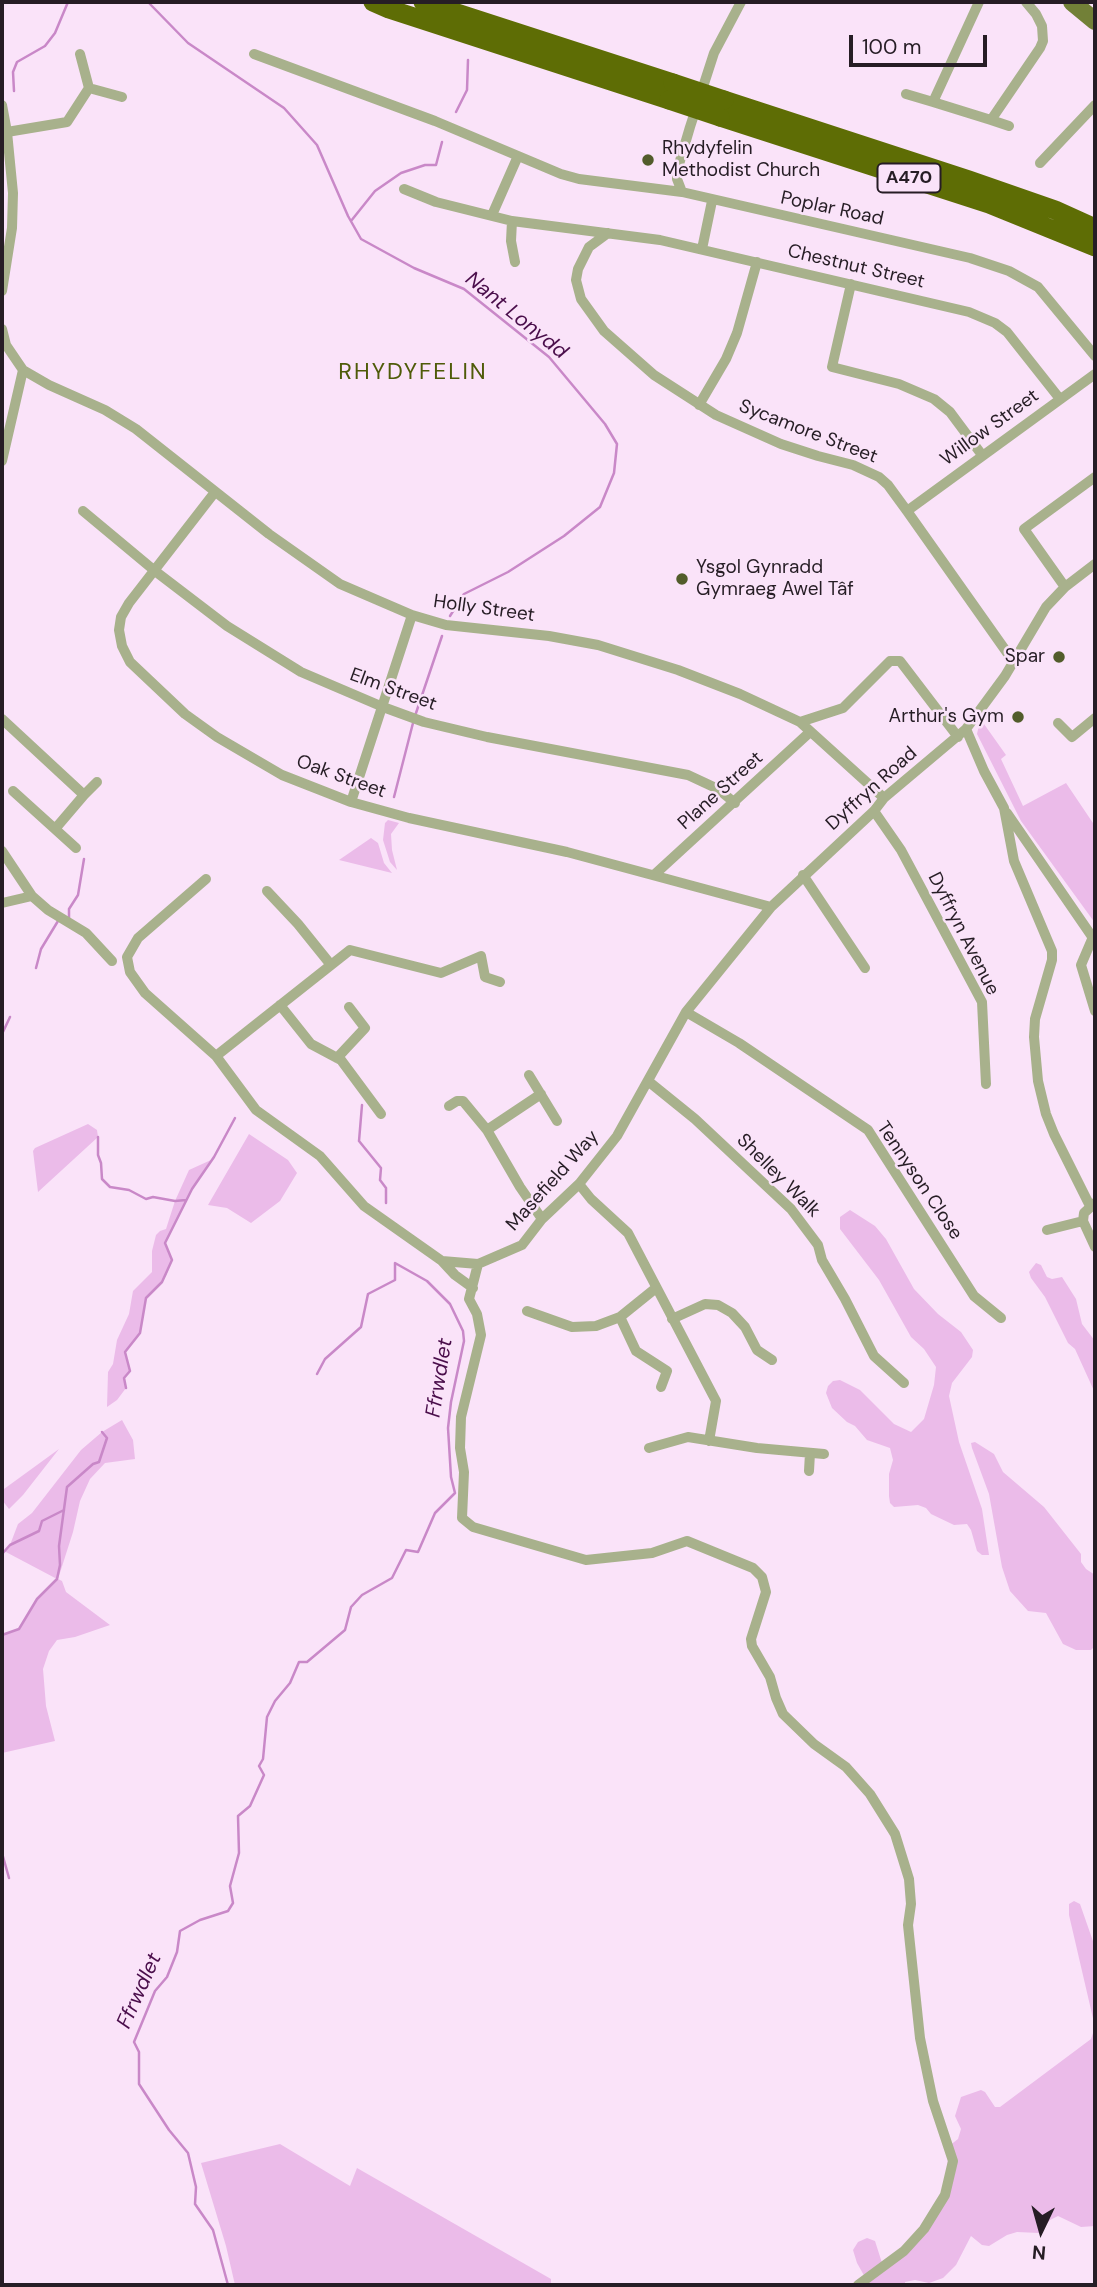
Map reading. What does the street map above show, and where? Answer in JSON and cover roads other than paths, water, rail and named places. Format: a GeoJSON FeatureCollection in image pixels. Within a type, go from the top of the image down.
{"type":"FeatureCollection","features":[{"type":"Feature","properties":{"kind":"highway","name":"A470"},"geometry":{"type":"LineString","coordinates":[[373,2],[402,13],[969,180],[1055,210],[1095,228]]}},
{"type":"Feature","properties":{"kind":"highway","name":"A470"},"geometry":{"type":"LineString","coordinates":[[423,2],[671,92]]}},
{"type":"Feature","properties":{"kind":"highway","name":"A470"},"geometry":{"type":"LineString","coordinates":[[722,108],[1055,228],[1095,247]]}},
{"type":"Feature","properties":{"kind":"main road"},"geometry":{"type":"LineString","coordinates":[[1072,2],[1095,21]]}},
{"type":"Feature","properties":{"kind":"street"},"geometry":{"type":"LineString","coordinates":[[682,192],[677,171],[690,127],[714,53],[741,2]]}},
{"type":"Feature","properties":{"kind":"street"},"geometry":{"type":"LineString","coordinates":[[933,102],[979,2]]}},
{"type":"Feature","properties":{"kind":"street"},"geometry":{"type":"LineString","coordinates":[[990,120],[1043,41],[1041,26],[1027,2]]}},
{"type":"Feature","properties":{"kind":"street"},"geometry":{"type":"LineString","coordinates":[[7,132],[67,122],[89,88],[80,54]]}},
{"type":"Feature","properties":{"kind":"street","name":"Poplar Road"},"geometry":{"type":"LineString","coordinates":[[254,54],[435,121],[579,179],[682,192],[970,258],[1009,271],[1038,287],[1095,356]]}},
{"type":"Feature","properties":{"kind":"street"},"geometry":{"type":"LineString","coordinates":[[89,88],[122,97]]}},
{"type":"Feature","properties":{"kind":"street"},"geometry":{"type":"LineString","coordinates":[[906,94],[1009,126]]}},
{"type":"Feature","properties":{"kind":"street"},"geometry":{"type":"LineString","coordinates":[[2,105],[7,132],[8,192],[12,228],[2,291]]}},
{"type":"Feature","properties":{"kind":"street"},"geometry":{"type":"LineString","coordinates":[[1040,163],[1095,105]]}},
{"type":"Feature","properties":{"kind":"street"},"geometry":{"type":"LineString","coordinates":[[492,215],[518,156]]}},
{"type":"Feature","properties":{"kind":"street","name":"Chestnut Street"},"geometry":{"type":"LineString","coordinates":[[404,189],[436,202],[512,221],[660,240],[969,312],[995,323],[1007,332],[1060,399]]}},
{"type":"Feature","properties":{"kind":"street"},"geometry":{"type":"LineString","coordinates":[[702,250],[712,201]]}},
{"type":"Feature","properties":{"kind":"street"},"geometry":{"type":"LineString","coordinates":[[512,221],[511,241],[516,262]]}},
{"type":"Feature","properties":{"kind":"street","name":"Sycamore Street"},"geometry":{"type":"LineString","coordinates":[[608,233],[589,247],[578,269],[576,280],[581,299],[604,331],[654,375],[699,405],[754,433],[818,456],[868,470],[888,485],[1013,662]]}},
{"type":"Feature","properties":{"kind":"street"},"geometry":{"type":"LineString","coordinates":[[699,405],[726,359],[737,333],[757,262]]}},
{"type":"Feature","properties":{"kind":"street"},"geometry":{"type":"LineString","coordinates":[[851,284],[832,367],[899,384],[934,399],[950,412],[982,455]]}},
{"type":"Feature","properties":{"kind":"street"},"geometry":{"type":"LineString","coordinates":[[2,329],[6,345],[23,370],[2,461]]}},
{"type":"Feature","properties":{"kind":"street","name":"Holly Street"},"geometry":{"type":"LineString","coordinates":[[23,370],[105,410],[136,429],[310,565],[340,584],[412,615],[446,625],[549,636],[598,645],[678,670],[740,694],[800,722],[884,798]]}},
{"type":"Feature","properties":{"kind":"street","name":"Willow Street"},"geometry":{"type":"LineString","coordinates":[[906,511],[1095,374]]}},
{"type":"Feature","properties":{"kind":"street"},"geometry":{"type":"LineString","coordinates":[[1065,587],[1024,529],[1095,477]]}},
{"type":"Feature","properties":{"kind":"street","name":"Oak Street"},"geometry":{"type":"LineString","coordinates":[[215,492],[121,617],[119,630],[130,662],[185,714],[282,775],[351,802],[409,818],[567,852],[771,907]]}},
{"type":"Feature","properties":{"kind":"street","name":"Elm Street"},"geometry":{"type":"LineString","coordinates":[[83,511],[227,626],[301,672],[424,722],[487,737],[688,775],[718,789],[735,803]]}},
{"type":"Feature","properties":{"kind":"street","name":"Dyffryn Road"},"geometry":{"type":"LineString","coordinates":[[732,957],[771,907],[803,875],[874,811],[884,798],[962,733],[1005,676],[1046,607],[1065,587],[1095,564]]}},
{"type":"Feature","properties":{"kind":"street"},"geometry":{"type":"LineString","coordinates":[[351,802],[412,615]]}},
{"type":"Feature","properties":{"kind":"street"},"geometry":{"type":"LineString","coordinates":[[800,722],[843,708],[890,661],[900,661],[962,733],[1003,808],[1094,939],[1081,965],[1095,1011]]}},
{"type":"Feature","properties":{"kind":"street"},"geometry":{"type":"LineString","coordinates":[[1058,723],[1072,737],[1095,718]]}},
{"type":"Feature","properties":{"kind":"street"},"geometry":{"type":"LineString","coordinates":[[2,719],[84,795]]}},
{"type":"Feature","properties":{"kind":"street","name":"Plane Street"},"geometry":{"type":"LineString","coordinates":[[654,875],[810,732]]}},
{"type":"Feature","properties":{"kind":"street"},"geometry":{"type":"LineString","coordinates":[[54,828],[97,782]]}},
{"type":"Feature","properties":{"kind":"street"},"geometry":{"type":"LineString","coordinates":[[13,792],[76,848]]}},
{"type":"Feature","properties":{"kind":"street"},"geometry":{"type":"LineString","coordinates":[[1003,808],[1014,861],[1052,951],[1052,960],[1035,1019],[1038,1081],[1054,1134],[1092,1204],[1084,1213],[1083,1221],[1095,1247]]}},
{"type":"Feature","properties":{"kind":"street","name":"Dyffryn Avenue"},"geometry":{"type":"LineString","coordinates":[[874,811],[901,850],[982,1002],[986,1084]]}},
{"type":"Feature","properties":{"kind":"street"},"geometry":{"type":"LineString","coordinates":[[2,852],[32,896],[48,910],[86,933],[112,961]]}},
{"type":"Feature","properties":{"kind":"street"},"geometry":{"type":"LineString","coordinates":[[803,875],[865,968]]}},
{"type":"Feature","properties":{"kind":"street"},"geometry":{"type":"LineString","coordinates":[[206,878],[138,937],[127,957],[131,971],[145,993],[216,1056],[256,1110],[320,1156],[364,1206],[442,1261],[473,1288]]}},
{"type":"Feature","properties":{"kind":"street"},"geometry":{"type":"LineString","coordinates":[[267,891],[298,923],[331,965]]}},
{"type":"Feature","properties":{"kind":"street"},"geometry":{"type":"LineString","coordinates":[[2,903],[32,896]]}},
{"type":"Feature","properties":{"kind":"street"},"geometry":{"type":"LineString","coordinates":[[216,1056],[350,950],[441,972],[481,956],[485,976],[500,982]]}},
{"type":"Feature","properties":{"kind":"street","name":"Masefield Way"},"geometry":{"type":"LineString","coordinates":[[442,1261],[478,1264],[522,1245],[542,1219],[579,1184],[617,1136],[685,1012],[732,957]]}},
{"type":"Feature","properties":{"kind":"street"},"geometry":{"type":"LineString","coordinates":[[280,1005],[310,1044],[341,1060],[381,1114]]}},
{"type":"Feature","properties":{"kind":"street"},"geometry":{"type":"LineString","coordinates":[[337,1058],[365,1028],[349,1007]]}},
{"type":"Feature","properties":{"kind":"street","name":"Tennyson Close"},"geometry":{"type":"LineString","coordinates":[[685,1012],[739,1043],[868,1130],[974,1296],[1001,1318]]}},
{"type":"Feature","properties":{"kind":"street"},"geometry":{"type":"LineString","coordinates":[[529,1075],[557,1121]]}},
{"type":"Feature","properties":{"kind":"street","name":"Shelley Walk"},"geometry":{"type":"LineString","coordinates":[[648,1081],[695,1119],[791,1209],[818,1245],[822,1261],[874,1356],[904,1382]]}},
{"type":"Feature","properties":{"kind":"street"},"geometry":{"type":"LineString","coordinates":[[487,1130],[541,1094]]}},
{"type":"Feature","properties":{"kind":"street"},"geometry":{"type":"LineString","coordinates":[[449,1106],[463,1101],[487,1130],[542,1219]]}},
{"type":"Feature","properties":{"kind":"street"},"geometry":{"type":"LineString","coordinates":[[579,1184],[591,1199],[628,1233],[716,1401],[709,1441]]}},
{"type":"Feature","properties":{"kind":"street"},"geometry":{"type":"LineString","coordinates":[[1047,1230],[1083,1221]]}},
{"type":"Feature","properties":{"kind":"street"},"geometry":{"type":"LineString","coordinates":[[478,1264],[469,1299],[477,1314],[481,1335],[461,1417],[460,1448],[464,1472],[462,1518],[472,1527],[586,1560],[652,1553],[687,1541],[753,1568],[762,1577],[765,1592],[751,1639],[752,1646],[770,1677],[783,1714],[814,1744],[846,1767],[870,1794],[895,1833],[909,1879],[911,1904],[908,1925],[920,2038],[933,2101],[953,2161],[945,2195],[924,2229],[904,2251],[858,2285]]}},
{"type":"Feature","properties":{"kind":"street"},"geometry":{"type":"LineString","coordinates":[[531,1317],[572,1327],[596,1326],[620,1317],[656,1288]]}},
{"type":"Feature","properties":{"kind":"street"},"geometry":{"type":"LineString","coordinates":[[672,1319],[705,1304],[718,1304],[732,1313],[745,1327],[757,1350],[772,1360]]}},
{"type":"Feature","properties":{"kind":"street"},"geometry":{"type":"LineString","coordinates":[[620,1317],[636,1351],[667,1371],[661,1387]]}},
{"type":"Feature","properties":{"kind":"street"},"geometry":{"type":"LineString","coordinates":[[649,1448],[688,1437],[824,1454]]}},
{"type":"Feature","properties":{"kind":"street"},"geometry":{"type":"LineString","coordinates":[[809,1471],[810,1453]]}},
{"type":"Feature","properties":{"kind":"waterway"},"geometry":{"type":"LineString","coordinates":[[14,91],[13,72],[17,62],[45,46],[55,33],[68,2]]}},
{"type":"Feature","properties":{"kind":"waterway","name":"Nant Lonydd"},"geometry":{"type":"LineString","coordinates":[[148,2],[188,43],[284,108],[317,145],[361,239],[414,268],[464,289],[549,357],[605,424],[617,444],[614,473],[600,507],[564,536],[508,572],[464,594],[450,616]]}},
{"type":"Feature","properties":{"kind":"waterway"},"geometry":{"type":"LineString","coordinates":[[456,112],[467,90],[468,60]]}},
{"type":"Feature","properties":{"kind":"waterway"},"geometry":{"type":"LineString","coordinates":[[351,221],[375,191],[401,173],[425,165],[436,165],[442,142]]}},
{"type":"Feature","properties":{"kind":"waterway","name":"Nant Lonydd"},"geometry":{"type":"LineString","coordinates":[[415,716],[442,636]]}},
{"type":"Feature","properties":{"kind":"waterway","name":"Nant Lonydd"},"geometry":{"type":"LineString","coordinates":[[394,797],[413,723]]}},
{"type":"Feature","properties":{"kind":"waterway"},"geometry":{"type":"LineString","coordinates":[[69,919],[69,909],[78,895],[84,859]]}},
{"type":"Feature","properties":{"kind":"waterway"},"geometry":{"type":"LineString","coordinates":[[36,968],[41,949],[58,921]]}},
{"type":"Feature","properties":{"kind":"waterway"},"geometry":{"type":"LineString","coordinates":[[2,1034],[10,1017]]}},
{"type":"Feature","properties":{"kind":"waterway","name":"Ffrwdlet"},"geometry":{"type":"LineString","coordinates":[[362,1105],[359,1141],[381,1168],[380,1180],[386,1188],[386,1203]]}},
{"type":"Feature","properties":{"kind":"waterway"},"geometry":{"type":"LineString","coordinates":[[126,1388],[124,1378],[130,1371],[125,1352],[140,1333],[146,1298],[162,1282],[172,1260],[165,1243],[192,1189],[214,1157],[235,1118]]}},
{"type":"Feature","properties":{"kind":"waterway"},"geometry":{"type":"LineString","coordinates":[[98,1137],[102,1179],[110,1187],[129,1190],[146,1199],[153,1197],[186,1200]]}},
{"type":"Feature","properties":{"kind":"waterway","name":"Ffrwdlet"},"geometry":{"type":"LineString","coordinates":[[228,2285],[213,2230],[195,2204],[196,2187],[188,2153],[169,2130],[139,2084],[139,2052],[134,2042],[155,1991],[167,1977],[177,1952],[180,1931],[200,1920],[228,1911],[233,1903],[230,1886],[239,1853],[238,1816],[250,1806],[264,1775],[259,1766],[263,1759],[267,1717],[275,1701],[290,1683],[299,1662],[307,1662],[345,1630],[351,1607],[362,1595],[392,1578],[406,1550],[418,1552],[435,1513],[455,1493],[451,1477],[448,1428],[464,1341],[463,1331],[450,1304],[427,1281],[395,1263],[395,1280],[368,1294],[361,1327],[325,1359],[317,1374]]}},
{"type":"Feature","properties":{"kind":"waterway"},"geometry":{"type":"LineString","coordinates":[[2,1635],[19,1629],[37,1599],[57,1579],[67,1487],[93,1464],[99,1462],[107,1438],[102,1432]]}},
{"type":"Feature","properties":{"kind":"waterway","name":"Nant Lonydd"},"geometry":{"type":"LineString","coordinates":[[2,1554],[10,1545],[39,1531],[42,1521],[64,1510]]}},
{"type":"Feature","properties":{"kind":"waterway"},"geometry":{"type":"LineString","coordinates":[[2,1853],[9,1878]]}},
{"type":"Feature","properties":{"kind":"place","name":"Rhydyfelin Methodist Church"},"geometry":{"type":"Point","coordinates":[648,160]}},
{"type":"Feature","properties":{"kind":"place","name":"Ysgol Gynradd Gymraeg Awel Tâf"},"geometry":{"type":"Point","coordinates":[682,579]}},
{"type":"Feature","properties":{"kind":"place","name":"Spar"},"geometry":{"type":"Point","coordinates":[1059,657]}},
{"type":"Feature","properties":{"kind":"place","name":"Arthur's Gym"},"geometry":{"type":"Point","coordinates":[1018,717]}},
{"type":"Feature","properties":{"kind":"district","name":"RHYDYFELIN"},"geometry":{"type":"Point","coordinates":[413,373]}}]}
